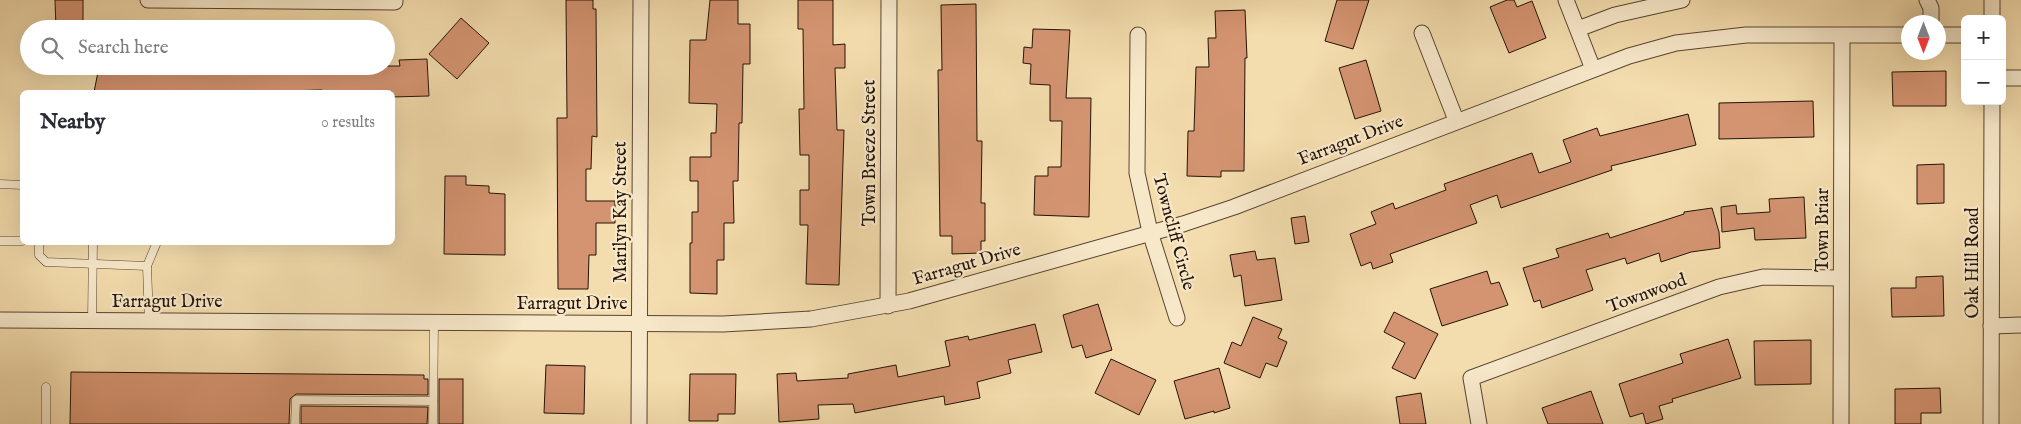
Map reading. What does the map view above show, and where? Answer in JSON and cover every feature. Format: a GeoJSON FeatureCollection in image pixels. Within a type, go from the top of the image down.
{"type":"FeatureCollection","features":[{"type":"Feature","properties":{"kind":"street"},"geometry":{"type":"LineString","coordinates":[[148,0],[395,1]]}},
{"type":"Feature","properties":{"kind":"street","name":"Marilyn Kay Street"},"geometry":{"type":"LineString","coordinates":[[639,424],[641,0]]}},
{"type":"Feature","properties":{"kind":"street","name":"Town Breeze Street"},"geometry":{"type":"LineString","coordinates":[[888,306],[889,0]]}},
{"type":"Feature","properties":{"kind":"street"},"geometry":{"type":"LineString","coordinates":[[1566,0],[1593,69]]}},
{"type":"Feature","properties":{"kind":"street"},"geometry":{"type":"LineString","coordinates":[[1578,30],[1615,15],[1682,0]]}},
{"type":"Feature","properties":{"kind":"street"},"geometry":{"type":"LineString","coordinates":[[1927,0],[1931,8],[1931,15]]}},
{"type":"Feature","properties":{"kind":"street"},"geometry":{"type":"LineString","coordinates":[[1992,0],[1992,15]]}},
{"type":"Feature","properties":{"kind":"street"},"geometry":{"type":"LineString","coordinates":[[1422,34],[1456,120]]}},
{"type":"Feature","properties":{"kind":"street","name":"Towncliff Circle"},"geometry":{"type":"LineString","coordinates":[[1138,35],[1137,174],[1150,232],[1177,318]]}},
{"type":"Feature","properties":{"kind":"street","name":"Farragut Drive"},"geometry":{"type":"LineString","coordinates":[[0,320],[724,324],[811,319],[888,306],[1183,224],[1234,207],[1456,120],[1593,69],[1629,56],[1676,43],[1746,35],[1901,35]]}},
{"type":"Feature","properties":{"kind":"street"},"geometry":{"type":"LineString","coordinates":[[1946,35],[1961,35]]}},
{"type":"Feature","properties":{"kind":"street","name":"Town Briar"},"geometry":{"type":"LineString","coordinates":[[1841,424],[1842,36]]}},
{"type":"Feature","properties":{"kind":"street"},"geometry":{"type":"LineString","coordinates":[[2006,78],[2021,78]]}},
{"type":"Feature","properties":{"kind":"street","name":"Oak Hill Road"},"geometry":{"type":"LineString","coordinates":[[1991,424],[1992,105]]}},
{"type":"Feature","properties":{"kind":"street","name":"Townwood"},"geometry":{"type":"LineString","coordinates":[[1479,424],[1471,378],[1720,287],[1763,277],[1842,278]]}},
{"type":"Feature","properties":{"kind":"street"},"geometry":{"type":"LineString","coordinates":[[1991,326],[2021,326]]}},
{"type":"Feature","properties":{"kind":"lane"},"geometry":{"type":"LineString","coordinates":[[0,184],[20,185]]}},
{"type":"Feature","properties":{"kind":"lane"},"geometry":{"type":"LineString","coordinates":[[0,241],[20,241]]}},
{"type":"Feature","properties":{"kind":"lane"},"geometry":{"type":"LineString","coordinates":[[39,245],[39,255],[46,262],[147,266]]}},
{"type":"Feature","properties":{"kind":"lane"},"geometry":{"type":"LineString","coordinates":[[92,321],[93,245]]}},
{"type":"Feature","properties":{"kind":"lane"},"geometry":{"type":"LineString","coordinates":[[149,321],[147,266],[156,245]]}},
{"type":"Feature","properties":{"kind":"lane"},"geometry":{"type":"LineString","coordinates":[[433,424],[434,322]]}},
{"type":"Feature","properties":{"kind":"lane"},"geometry":{"type":"LineString","coordinates":[[46,387],[46,424]]}},
{"type":"Feature","properties":{"kind":"lane"},"geometry":{"type":"LineString","coordinates":[[295,424],[296,400],[433,401]]}},
{"type":"Feature","properties":{"kind":"building"},"geometry":{"type":"Polygon","coordinates":[[[55,0],[83,0],[83,20],[56,20],[55,0]]]}},
{"type":"Feature","properties":{"kind":"building"},"geometry":{"type":"Polygon","coordinates":[[[566,0],[593,0],[593,9],[596,9],[597,137],[592,136],[591,169],[586,169],[586,201],[615,201],[615,223],[596,223],[596,255],[589,255],[588,289],[558,289],[557,118],[567,118],[566,0]]]}},
{"type":"Feature","properties":{"kind":"building"},"geometry":{"type":"Polygon","coordinates":[[[710,0],[738,0],[738,24],[750,24],[750,64],[743,64],[742,123],[739,123],[738,181],[733,181],[734,223],[724,223],[724,260],[717,260],[717,294],[690,293],[692,212],[698,212],[698,181],[690,181],[690,157],[711,157],[711,133],[716,133],[717,104],[689,103],[690,40],[706,40],[710,0]]]}},
{"type":"Feature","properties":{"kind":"building"},"geometry":{"type":"Polygon","coordinates":[[[798,0],[833,0],[833,45],[845,44],[845,68],[835,68],[837,130],[844,130],[839,285],[806,284],[808,225],[800,225],[800,190],[809,190],[809,155],[800,155],[799,109],[804,109],[803,29],[798,29],[798,0]]]}},
{"type":"Feature","properties":{"kind":"building"},"geometry":{"type":"Polygon","coordinates":[[[1337,0],[1369,0],[1353,49],[1325,41],[1337,0]]]}},
{"type":"Feature","properties":{"kind":"building"},"geometry":{"type":"Polygon","coordinates":[[[1507,0],[1514,0],[1517,7],[1532,1],[1546,38],[1509,53],[1490,7],[1507,0]]]}},
{"type":"Feature","properties":{"kind":"building"},"geometry":{"type":"Polygon","coordinates":[[[976,4],[977,141],[982,141],[981,203],[985,203],[985,241],[981,241],[981,253],[952,254],[952,236],[940,236],[938,70],[942,70],[941,5],[976,4]]]}},
{"type":"Feature","properties":{"kind":"building"},"geometry":{"type":"Polygon","coordinates":[[[1245,10],[1247,58],[1245,58],[1244,171],[1221,171],[1221,177],[1187,176],[1188,131],[1194,131],[1196,67],[1209,67],[1208,38],[1216,38],[1215,11],[1245,10]]]}},
{"type":"Feature","properties":{"kind":"building"},"geometry":{"type":"Polygon","coordinates":[[[461,18],[489,43],[457,79],[429,54],[461,18]]]}},
{"type":"Feature","properties":{"kind":"building"},"geometry":{"type":"Polygon","coordinates":[[[1033,29],[1070,30],[1066,98],[1091,98],[1089,217],[1034,215],[1035,176],[1048,176],[1048,167],[1061,167],[1062,121],[1050,121],[1050,85],[1030,84],[1031,64],[1023,63],[1024,47],[1032,48],[1033,29]]]}},
{"type":"Feature","properties":{"kind":"building"},"geometry":{"type":"Polygon","coordinates":[[[427,59],[429,96],[395,97],[395,90],[94,90],[97,75],[395,75],[395,66],[400,66],[399,60],[427,59]]]}},
{"type":"Feature","properties":{"kind":"building"},"geometry":{"type":"Polygon","coordinates":[[[1366,60],[1381,111],[1355,119],[1339,68],[1366,60]]]}},
{"type":"Feature","properties":{"kind":"building"},"geometry":{"type":"Polygon","coordinates":[[[1946,71],[1946,106],[1893,106],[1892,72],[1946,71]]]}},
{"type":"Feature","properties":{"kind":"building"},"geometry":{"type":"Polygon","coordinates":[[[1813,101],[1814,137],[1719,139],[1719,103],[1813,101]]]}},
{"type":"Feature","properties":{"kind":"building"},"geometry":{"type":"Polygon","coordinates":[[[1688,114],[1696,145],[1611,166],[1612,170],[1501,208],[1497,195],[1470,205],[1477,223],[1390,254],[1393,262],[1373,269],[1371,262],[1361,266],[1350,234],[1376,224],[1371,212],[1393,203],[1395,209],[1446,190],[1444,184],[1532,153],[1539,173],[1571,162],[1563,140],[1597,128],[1600,136],[1688,114]]]}},
{"type":"Feature","properties":{"kind":"building"},"geometry":{"type":"Polygon","coordinates":[[[1944,164],[1944,203],[1917,204],[1917,165],[1944,164]]]}},
{"type":"Feature","properties":{"kind":"building"},"geometry":{"type":"Polygon","coordinates":[[[445,176],[466,176],[466,185],[489,186],[489,193],[505,194],[505,255],[444,254],[445,176]]]}},
{"type":"Feature","properties":{"kind":"building"},"geometry":{"type":"Polygon","coordinates":[[[1804,197],[1806,238],[1755,240],[1754,228],[1722,232],[1721,207],[1736,205],[1737,214],[1770,212],[1769,199],[1804,197]]]}},
{"type":"Feature","properties":{"kind":"building"},"geometry":{"type":"Polygon","coordinates":[[[1712,208],[1719,232],[1720,248],[1691,252],[1661,262],[1659,253],[1627,264],[1625,258],[1586,270],[1593,290],[1542,308],[1540,300],[1534,302],[1523,268],[1559,257],[1556,249],[1608,233],[1610,238],[1684,214],[1684,212],[1712,208]]]}},
{"type":"Feature","properties":{"kind":"building"},"geometry":{"type":"Polygon","coordinates":[[[1305,216],[1309,242],[1295,244],[1291,218],[1305,216]]]}},
{"type":"Feature","properties":{"kind":"building"},"geometry":{"type":"Polygon","coordinates":[[[1255,251],[1257,260],[1275,258],[1282,300],[1245,306],[1241,275],[1234,277],[1230,255],[1255,251]]]}},
{"type":"Feature","properties":{"kind":"building"},"geometry":{"type":"Polygon","coordinates":[[[1487,271],[1491,284],[1499,282],[1508,305],[1442,326],[1430,289],[1487,271]]]}},
{"type":"Feature","properties":{"kind":"building"},"geometry":{"type":"Polygon","coordinates":[[[1943,276],[1944,316],[1892,317],[1891,288],[1916,288],[1916,277],[1943,276]]]}},
{"type":"Feature","properties":{"kind":"building"},"geometry":{"type":"Polygon","coordinates":[[[1098,304],[1112,350],[1086,358],[1082,345],[1072,348],[1063,315],[1098,304]]]}},
{"type":"Feature","properties":{"kind":"building"},"geometry":{"type":"Polygon","coordinates":[[[1394,312],[1438,334],[1415,379],[1392,368],[1405,343],[1384,332],[1394,312]]]}},
{"type":"Feature","properties":{"kind":"building"},"geometry":{"type":"Polygon","coordinates":[[[1253,317],[1282,329],[1278,338],[1287,342],[1277,367],[1266,363],[1260,378],[1224,363],[1232,342],[1241,346],[1253,317]]]}},
{"type":"Feature","properties":{"kind":"building"},"geometry":{"type":"Polygon","coordinates":[[[1035,324],[1042,352],[1008,360],[1011,373],[977,382],[980,398],[945,405],[944,396],[855,413],[853,404],[818,405],[819,419],[779,422],[777,374],[796,373],[797,381],[848,378],[848,374],[896,365],[898,377],[950,366],[945,341],[968,336],[969,340],[1035,324]]]}},
{"type":"Feature","properties":{"kind":"building"},"geometry":{"type":"Polygon","coordinates":[[[1728,339],[1741,378],[1672,399],[1673,402],[1659,406],[1663,419],[1646,424],[1643,413],[1630,417],[1619,384],[1683,363],[1680,354],[1728,339]]]}},
{"type":"Feature","properties":{"kind":"building"},"geometry":{"type":"Polygon","coordinates":[[[1811,340],[1811,384],[1755,385],[1754,341],[1811,340]]]}},
{"type":"Feature","properties":{"kind":"building"},"geometry":{"type":"Polygon","coordinates":[[[1111,359],[1156,380],[1139,415],[1095,393],[1111,359]]]}},
{"type":"Feature","properties":{"kind":"building"},"geometry":{"type":"Polygon","coordinates":[[[546,365],[585,366],[584,414],[544,413],[546,365]]]}},
{"type":"Feature","properties":{"kind":"building"},"geometry":{"type":"Polygon","coordinates":[[[1219,368],[1230,408],[1185,419],[1174,381],[1219,368]]]}},
{"type":"Feature","properties":{"kind":"building"},"geometry":{"type":"Polygon","coordinates":[[[71,372],[424,375],[424,379],[428,379],[428,395],[296,394],[290,399],[289,424],[70,424],[71,372]]]}},
{"type":"Feature","properties":{"kind":"building"},"geometry":{"type":"Polygon","coordinates":[[[690,374],[736,374],[735,414],[718,414],[718,421],[689,421],[690,374]]]}},
{"type":"Feature","properties":{"kind":"building"},"geometry":{"type":"Polygon","coordinates":[[[439,379],[463,379],[463,424],[439,424],[439,379]]]}},
{"type":"Feature","properties":{"kind":"building"},"geometry":{"type":"Polygon","coordinates":[[[1940,388],[1941,413],[1921,413],[1921,424],[1895,424],[1895,389],[1940,388]]]}},
{"type":"Feature","properties":{"kind":"building"},"geometry":{"type":"Polygon","coordinates":[[[1591,391],[1603,424],[1548,424],[1542,408],[1591,391]]]}},
{"type":"Feature","properties":{"kind":"building"},"geometry":{"type":"Polygon","coordinates":[[[1421,393],[1426,424],[1400,424],[1396,397],[1421,393]]]}},
{"type":"Feature","properties":{"kind":"building"},"geometry":{"type":"Polygon","coordinates":[[[301,406],[428,407],[427,424],[301,424],[301,406]]]}}]}
